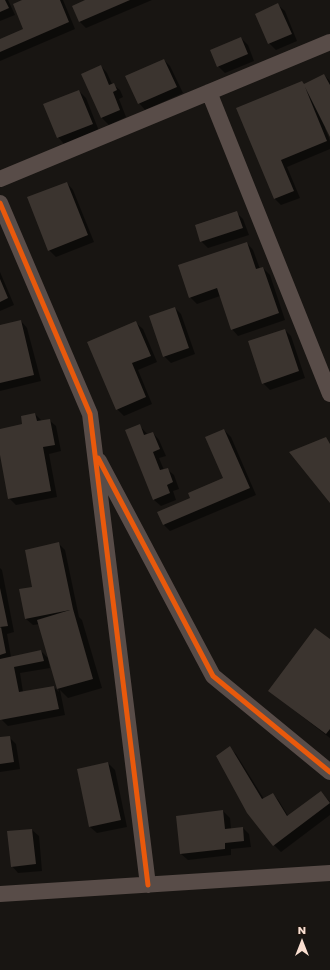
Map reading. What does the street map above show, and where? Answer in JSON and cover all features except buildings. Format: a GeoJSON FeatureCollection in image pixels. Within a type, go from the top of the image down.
{"type":"FeatureCollection","features":[{"type":"Feature","properties":{"kind":"street"},"geometry":{"type":"LineString","coordinates":[[0,179],[330,42]]}},
{"type":"Feature","properties":{"kind":"street"},"geometry":{"type":"LineString","coordinates":[[209,92],[330,394]]}},
{"type":"Feature","properties":{"kind":"street"},"geometry":{"type":"LineString","coordinates":[[0,203],[90,414],[148,884]]}},
{"type":"Feature","properties":{"kind":"street"},"geometry":{"type":"LineString","coordinates":[[95,453],[212,676],[330,772]]}},
{"type":"Feature","properties":{"kind":"street"},"geometry":{"type":"LineString","coordinates":[[0,894],[330,873]]}},
{"type":"Feature","properties":{"kind":"cycle path"},"geometry":{"type":"LineString","coordinates":[[0,203],[90,414],[148,885]]}},
{"type":"Feature","properties":{"kind":"cycle path"},"geometry":{"type":"LineString","coordinates":[[98,458],[213,676],[330,772]]}}]}
